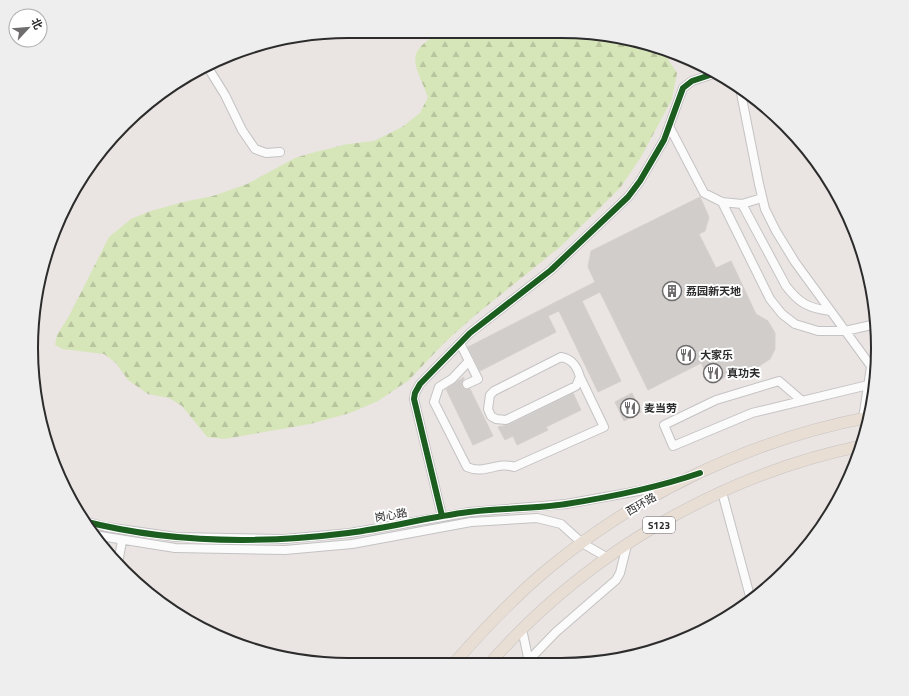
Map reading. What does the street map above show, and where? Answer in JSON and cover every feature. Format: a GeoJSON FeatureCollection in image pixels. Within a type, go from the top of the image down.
{"type":"FeatureCollection","features":[{"type":"Feature","properties":{"kind":"main road","name":"西环路"},"geometry":{"type":"LineString","coordinates":[[459,658],[518,595],[582,543],[637,506],[700,473],[775,442],[821,428],[863,418]]}},
{"type":"Feature","properties":{"kind":"main road","name":"S123"},"geometry":{"type":"LineString","coordinates":[[496,658],[522,629],[567,589],[627,545],[722,492],[784,467],[855,448]]}},
{"type":"Feature","properties":{"kind":"street"},"geometry":{"type":"LineString","coordinates":[[210,71],[225,95],[242,130],[255,149],[266,153],[280,152]]}},
{"type":"Feature","properties":{"kind":"street"},"geometry":{"type":"LineString","coordinates":[[442,516],[414,399],[414,393],[420,384],[460,343],[492,314],[551,270],[623,202],[640,181],[664,140],[683,88],[692,80],[708,75]]}},
{"type":"Feature","properties":{"kind":"street"},"geometry":{"type":"LineString","coordinates":[[742,96],[765,209],[776,231],[795,262],[870,366]]}},
{"type":"Feature","properties":{"kind":"street"},"geometry":{"type":"LineString","coordinates":[[669,126],[704,193],[722,202],[742,204],[762,198]]}},
{"type":"Feature","properties":{"kind":"street"},"geometry":{"type":"LineString","coordinates":[[722,202],[770,299],[782,314],[795,324],[818,332],[845,332],[870,326]]}},
{"type":"Feature","properties":{"kind":"street"},"geometry":{"type":"LineString","coordinates":[[742,204],[786,286],[792,294],[802,304],[813,308],[830,311]]}},
{"type":"Feature","properties":{"kind":"street"},"geometry":{"type":"LineString","coordinates":[[460,343],[478,379],[467,384]]}},
{"type":"Feature","properties":{"kind":"street"},"geometry":{"type":"LineString","coordinates":[[470,361],[452,379],[439,387],[434,402],[467,467],[476,471],[508,465],[514,467],[604,427],[580,377],[578,368],[573,362],[566,358],[556,359],[494,391],[490,395],[488,410],[491,416],[496,419],[506,420],[576,386],[580,377]]}},
{"type":"Feature","properties":{"kind":"street"},"geometry":{"type":"LineString","coordinates":[[800,400],[779,381],[716,400],[664,425],[673,446],[752,413],[800,400],[868,385],[868,390]]}},
{"type":"Feature","properties":{"kind":"street","name":"岗心路"},"geometry":{"type":"LineString","coordinates":[[92,523],[106,527],[176,537],[284,539],[350,533],[476,511],[566,504],[644,490],[700,473]]}},
{"type":"Feature","properties":{"kind":"street"},"geometry":{"type":"LineString","coordinates":[[722,492],[749,594]]}},
{"type":"Feature","properties":{"kind":"street","name":"岗心路"},"geometry":{"type":"LineString","coordinates":[[102,537],[175,548],[285,550],[352,544],[471,522],[537,518],[561,524],[582,543],[608,558]]}},
{"type":"Feature","properties":{"kind":"street"},"geometry":{"type":"LineString","coordinates":[[119,556],[122,541]]}},
{"type":"Feature","properties":{"kind":"street"},"geometry":{"type":"LineString","coordinates":[[532,658],[556,632],[616,580],[620,573],[627,545]]}},
{"type":"Feature","properties":{"kind":"street"},"geometry":{"type":"LineString","coordinates":[[522,629],[527,658]]}},
{"type":"Feature","properties":{"kind":"green space"},"geometry":{"type":"Polygon","coordinates":[[[561,38],[601,41],[621,44],[668,57],[677,73],[672,99],[641,157],[620,188],[561,246],[473,317],[444,343],[409,380],[378,401],[350,413],[310,424],[224,439],[207,437],[182,406],[169,398],[148,394],[128,380],[116,363],[104,354],[63,349],[55,345],[57,335],[69,316],[109,237],[131,219],[151,211],[183,202],[213,196],[247,184],[295,158],[348,144],[374,141],[402,127],[420,113],[428,97],[419,75],[415,59],[417,52],[430,39],[561,38]]]}},
{"type":"Feature","properties":{"kind":"building","name":"荔园新天地"},"geometry":{"type":"Polygon","coordinates":[[[700,197],[709,217],[705,231],[699,234],[716,268],[731,261],[756,314],[768,321],[775,333],[775,349],[770,359],[758,367],[740,369],[712,384],[701,363],[648,390],[600,292],[582,301],[621,381],[598,392],[559,311],[548,316],[556,332],[480,371],[468,347],[595,282],[588,267],[591,251],[700,197]]]}},
{"type":"Feature","properties":{"kind":"building"},"geometry":{"type":"Polygon","coordinates":[[[464,377],[462,387],[470,389],[493,436],[473,445],[446,389],[464,377]]]}},
{"type":"Feature","properties":{"kind":"building"},"geometry":{"type":"Polygon","coordinates":[[[573,393],[581,410],[546,427],[548,430],[517,445],[513,436],[505,440],[498,427],[508,425],[573,393]]]}},
{"type":"Feature","properties":{"kind":"building"},"geometry":{"type":"Polygon","coordinates":[[[632,393],[641,412],[624,421],[615,402],[632,393]]]}},
{"type":"Feature","properties":{"kind":"cycle path"},"geometry":{"type":"LineString","coordinates":[[442,516],[414,399],[415,393],[420,384],[470,333],[551,270],[628,197],[640,181],[664,140],[683,88],[692,81],[708,76]]}},
{"type":"Feature","properties":{"kind":"cycle path"},"geometry":{"type":"LineString","coordinates":[[92,523],[148,534],[182,537],[249,540],[315,537],[363,531],[469,512],[566,504],[650,488],[700,473]]}},
{"type":"Feature","properties":{"kind":"place","name":"荔园新天地"},"geometry":{"type":"Point","coordinates":[672,291]}},
{"type":"Feature","properties":{"kind":"place","name":"大家乐"},"geometry":{"type":"Point","coordinates":[686,355]}},
{"type":"Feature","properties":{"kind":"place","name":"真功夫"},"geometry":{"type":"Point","coordinates":[713,373]}},
{"type":"Feature","properties":{"kind":"place","name":"麦当劳"},"geometry":{"type":"Point","coordinates":[630,408]}}]}
